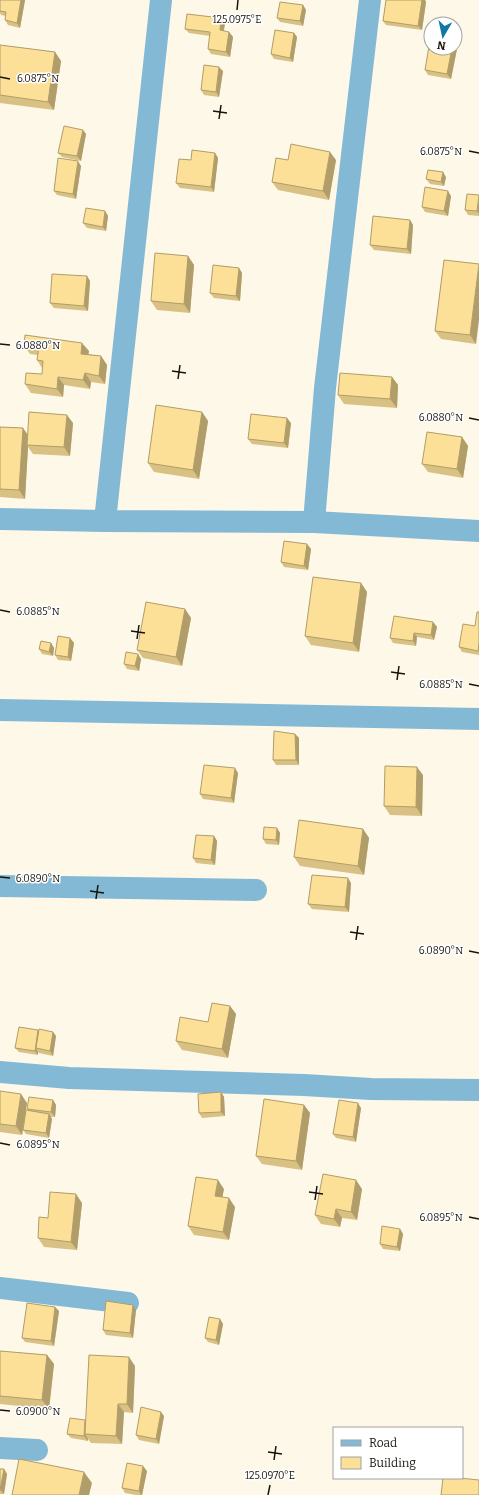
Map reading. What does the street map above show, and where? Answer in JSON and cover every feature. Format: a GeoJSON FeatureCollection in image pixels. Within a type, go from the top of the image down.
{"type":"FeatureCollection","features":[{"type":"Feature","properties":{"kind":"street"},"geometry":{"type":"LineString","coordinates":[[105,521],[161,0]]}},
{"type":"Feature","properties":{"kind":"street"},"geometry":{"type":"LineString","coordinates":[[314,522],[325,388],[370,0]]}},
{"type":"Feature","properties":{"kind":"street"},"geometry":{"type":"LineString","coordinates":[[0,519],[314,522],[479,531]]}},
{"type":"Feature","properties":{"kind":"street"},"geometry":{"type":"LineString","coordinates":[[0,710],[479,719]]}},
{"type":"Feature","properties":{"kind":"street"},"geometry":{"type":"LineString","coordinates":[[0,886],[256,890]]}},
{"type":"Feature","properties":{"kind":"street"},"geometry":{"type":"LineString","coordinates":[[0,1072],[69,1078],[371,1089],[479,1090]]}},
{"type":"Feature","properties":{"kind":"street"},"geometry":{"type":"LineString","coordinates":[[0,1288],[128,1303]]}},
{"type":"Feature","properties":{"kind":"street"},"geometry":{"type":"LineString","coordinates":[[0,1448],[37,1450]]}},
{"type":"Feature","properties":{"kind":"building"},"geometry":{"type":"Polygon","coordinates":[[[0,0],[21,0],[17,23],[5,20],[6,12],[0,11],[0,0]]]}},
{"type":"Feature","properties":{"kind":"building"},"geometry":{"type":"Polygon","coordinates":[[[386,0],[422,0],[418,26],[383,21],[386,0]]]}},
{"type":"Feature","properties":{"kind":"building"},"geometry":{"type":"Polygon","coordinates":[[[280,2],[303,5],[300,21],[277,18],[280,2]]]}},
{"type":"Feature","properties":{"kind":"building"},"geometry":{"type":"Polygon","coordinates":[[[187,14],[221,18],[220,30],[229,32],[226,52],[208,49],[210,32],[185,29],[187,14]]]}},
{"type":"Feature","properties":{"kind":"building"},"geometry":{"type":"Polygon","coordinates":[[[275,30],[294,33],[290,58],[271,54],[275,30]]]}},
{"type":"Feature","properties":{"kind":"building"},"geometry":{"type":"Polygon","coordinates":[[[0,45],[55,52],[48,102],[0,95],[0,45]]]}},
{"type":"Feature","properties":{"kind":"building"},"geometry":{"type":"Polygon","coordinates":[[[427,56],[450,56],[447,74],[425,70],[427,56]]]}},
{"type":"Feature","properties":{"kind":"building"},"geometry":{"type":"Polygon","coordinates":[[[204,65],[219,67],[216,92],[201,90],[204,65]]]}},
{"type":"Feature","properties":{"kind":"building"},"geometry":{"type":"Polygon","coordinates":[[[64,126],[83,130],[77,156],[58,153],[64,126]]]}},
{"type":"Feature","properties":{"kind":"building"},"geometry":{"type":"Polygon","coordinates":[[[291,144],[330,152],[323,191],[272,182],[276,158],[288,160],[291,144]]]}},
{"type":"Feature","properties":{"kind":"building"},"geometry":{"type":"Polygon","coordinates":[[[192,150],[215,153],[211,187],[176,183],[179,159],[191,160],[192,150]]]}},
{"type":"Feature","properties":{"kind":"building"},"geometry":{"type":"Polygon","coordinates":[[[58,158],[78,161],[73,194],[54,191],[58,158]]]}},
{"type":"Feature","properties":{"kind":"building"},"geometry":{"type":"Polygon","coordinates":[[[428,170],[443,172],[441,182],[426,179],[428,170]]]}},
{"type":"Feature","properties":{"kind":"building"},"geometry":{"type":"Polygon","coordinates":[[[425,187],[448,191],[444,211],[422,207],[425,187]]]}},
{"type":"Feature","properties":{"kind":"building"},"geometry":{"type":"Polygon","coordinates":[[[467,194],[479,195],[477,211],[465,210],[467,194]]]}},
{"type":"Feature","properties":{"kind":"building"},"geometry":{"type":"Polygon","coordinates":[[[86,208],[105,211],[103,227],[83,223],[86,208]]]}},
{"type":"Feature","properties":{"kind":"building"},"geometry":{"type":"Polygon","coordinates":[[[373,216],[410,220],[407,249],[370,245],[373,216]]]}},
{"type":"Feature","properties":{"kind":"building"},"geometry":{"type":"Polygon","coordinates":[[[155,253],[188,256],[184,304],[151,301],[155,253]]]}},
{"type":"Feature","properties":{"kind":"building"},"geometry":{"type":"Polygon","coordinates":[[[444,260],[479,264],[470,335],[435,331],[444,260]]]}},
{"type":"Feature","properties":{"kind":"building"},"geometry":{"type":"Polygon","coordinates":[[[213,265],[239,268],[236,296],[210,293],[213,265]]]}},
{"type":"Feature","properties":{"kind":"building"},"geometry":{"type":"Polygon","coordinates":[[[52,274],[87,276],[84,306],[50,303],[52,274]]]}},
{"type":"Feature","properties":{"kind":"building"},"geometry":{"type":"Polygon","coordinates":[[[25,335],[82,343],[81,354],[101,356],[99,376],[85,373],[83,380],[58,377],[57,389],[25,384],[26,373],[42,374],[43,361],[37,360],[39,347],[24,346],[25,335]]]}},
{"type":"Feature","properties":{"kind":"building"},"geometry":{"type":"Polygon","coordinates":[[[340,373],[392,377],[390,399],[338,395],[340,373]]]}},
{"type":"Feature","properties":{"kind":"building"},"geometry":{"type":"Polygon","coordinates":[[[156,405],[202,412],[193,470],[148,463],[156,405]]]}},
{"type":"Feature","properties":{"kind":"building"},"geometry":{"type":"Polygon","coordinates":[[[29,412],[67,415],[64,447],[27,445],[29,412]]]}},
{"type":"Feature","properties":{"kind":"building"},"geometry":{"type":"Polygon","coordinates":[[[251,414],[287,418],[284,443],[248,439],[251,414]]]}},
{"type":"Feature","properties":{"kind":"building"},"geometry":{"type":"Polygon","coordinates":[[[0,427],[23,428],[19,490],[0,489],[0,427]]]}},
{"type":"Feature","properties":{"kind":"building"},"geometry":{"type":"Polygon","coordinates":[[[427,432],[462,437],[457,469],[422,464],[427,432]]]}},
{"type":"Feature","properties":{"kind":"building"},"geometry":{"type":"Polygon","coordinates":[[[284,541],[307,544],[304,566],[281,562],[284,541]]]}},
{"type":"Feature","properties":{"kind":"building"},"geometry":{"type":"Polygon","coordinates":[[[313,577],[361,583],[353,643],[305,636],[313,577]]]}},
{"type":"Feature","properties":{"kind":"building"},"geometry":{"type":"Polygon","coordinates":[[[146,602],[185,609],[176,657],[137,650],[146,602]]]}},
{"type":"Feature","properties":{"kind":"building"},"geometry":{"type":"Polygon","coordinates":[[[477,612],[479,612],[478,651],[459,647],[463,624],[475,626],[477,612]]]}},
{"type":"Feature","properties":{"kind":"building"},"geometry":{"type":"Polygon","coordinates":[[[394,616],[433,622],[431,635],[414,633],[413,641],[390,638],[394,616]]]}},
{"type":"Feature","properties":{"kind":"building"},"geometry":{"type":"Polygon","coordinates":[[[58,636],[70,638],[68,657],[55,655],[58,636]]]}},
{"type":"Feature","properties":{"kind":"building"},"geometry":{"type":"Polygon","coordinates":[[[41,641],[51,643],[49,652],[39,649],[41,641]]]}},
{"type":"Feature","properties":{"kind":"building"},"geometry":{"type":"Polygon","coordinates":[[[126,652],[138,654],[135,666],[124,664],[126,652]]]}},
{"type":"Feature","properties":{"kind":"building"},"geometry":{"type":"Polygon","coordinates":[[[274,731],[295,734],[296,760],[273,760],[274,731]]]}},
{"type":"Feature","properties":{"kind":"building"},"geometry":{"type":"Polygon","coordinates":[[[204,765],[235,768],[231,798],[200,794],[204,765]]]}},
{"type":"Feature","properties":{"kind":"building"},"geometry":{"type":"Polygon","coordinates":[[[385,766],[417,767],[416,807],[384,806],[385,766]]]}},
{"type":"Feature","properties":{"kind":"building"},"geometry":{"type":"Polygon","coordinates":[[[299,820],[363,829],[358,866],[294,857],[299,820]]]}},
{"type":"Feature","properties":{"kind":"building"},"geometry":{"type":"Polygon","coordinates":[[[264,827],[277,828],[276,840],[263,839],[264,827]]]}},
{"type":"Feature","properties":{"kind":"building"},"geometry":{"type":"Polygon","coordinates":[[[196,835],[214,836],[211,860],[193,858],[196,835]]]}},
{"type":"Feature","properties":{"kind":"building"},"geometry":{"type":"Polygon","coordinates":[[[312,875],[348,878],[345,907],[308,904],[312,875]]]}},
{"type":"Feature","properties":{"kind":"building"},"geometry":{"type":"Polygon","coordinates":[[[212,1003],[230,1006],[222,1049],[176,1041],[180,1017],[208,1022],[212,1003]]]}},
{"type":"Feature","properties":{"kind":"building"},"geometry":{"type":"Polygon","coordinates":[[[19,1027],[38,1030],[35,1051],[15,1048],[19,1027]]]}},
{"type":"Feature","properties":{"kind":"building"},"geometry":{"type":"Polygon","coordinates":[[[39,1029],[53,1032],[50,1051],[36,1048],[39,1029]]]}},
{"type":"Feature","properties":{"kind":"building"},"geometry":{"type":"Polygon","coordinates":[[[0,1091],[21,1094],[16,1126],[0,1124],[0,1091]]]}},
{"type":"Feature","properties":{"kind":"building"},"geometry":{"type":"Polygon","coordinates":[[[221,1092],[221,1112],[199,1113],[198,1094],[221,1092]]]}},
{"type":"Feature","properties":{"kind":"building"},"geometry":{"type":"Polygon","coordinates":[[[29,1097],[53,1100],[51,1112],[27,1109],[29,1097]]]}},
{"type":"Feature","properties":{"kind":"building"},"geometry":{"type":"Polygon","coordinates":[[[264,1099],[304,1105],[296,1161],[256,1156],[264,1099]]]}},
{"type":"Feature","properties":{"kind":"building"},"geometry":{"type":"Polygon","coordinates":[[[339,1100],[358,1103],[353,1137],[333,1134],[339,1100]]]}},
{"type":"Feature","properties":{"kind":"building"},"geometry":{"type":"Polygon","coordinates":[[[26,1110],[49,1114],[46,1133],[23,1130],[26,1110]]]}},
{"type":"Feature","properties":{"kind":"building"},"geometry":{"type":"Polygon","coordinates":[[[323,1174],[356,1180],[351,1212],[336,1209],[334,1219],[315,1215],[323,1174]]]}},
{"type":"Feature","properties":{"kind":"building"},"geometry":{"type":"Polygon","coordinates":[[[196,1177],[218,1180],[215,1196],[229,1198],[223,1232],[188,1226],[196,1177]]]}},
{"type":"Feature","properties":{"kind":"building"},"geometry":{"type":"Polygon","coordinates":[[[50,1192],[76,1194],[71,1242],[38,1238],[39,1217],[48,1218],[50,1192]]]}},
{"type":"Feature","properties":{"kind":"building"},"geometry":{"type":"Polygon","coordinates":[[[382,1226],[400,1229],[397,1247],[380,1244],[382,1226]]]}},
{"type":"Feature","properties":{"kind":"building"},"geometry":{"type":"Polygon","coordinates":[[[106,1301],[133,1305],[130,1333],[103,1330],[106,1301]]]}},
{"type":"Feature","properties":{"kind":"building"},"geometry":{"type":"Polygon","coordinates":[[[27,1303],[55,1307],[51,1341],[22,1338],[27,1303]]]}},
{"type":"Feature","properties":{"kind":"building"},"geometry":{"type":"Polygon","coordinates":[[[209,1317],[220,1319],[216,1340],[205,1338],[209,1317]]]}},
{"type":"Feature","properties":{"kind":"building"},"geometry":{"type":"Polygon","coordinates":[[[0,1351],[47,1355],[42,1400],[0,1396],[0,1351]]]}},
{"type":"Feature","properties":{"kind":"building"},"geometry":{"type":"Polygon","coordinates":[[[89,1355],[129,1357],[127,1404],[118,1404],[116,1436],[85,1434],[89,1355]]]}},
{"type":"Feature","properties":{"kind":"building"},"geometry":{"type":"Polygon","coordinates":[[[141,1407],[161,1412],[156,1439],[136,1435],[141,1407]]]}},
{"type":"Feature","properties":{"kind":"building"},"geometry":{"type":"Polygon","coordinates":[[[70,1418],[85,1420],[84,1436],[67,1434],[70,1418]]]}},
{"type":"Feature","properties":{"kind":"building"},"geometry":{"type":"Polygon","coordinates":[[[19,1459],[84,1472],[79,1495],[12,1495],[19,1459]]]}},
{"type":"Feature","properties":{"kind":"building"},"geometry":{"type":"Polygon","coordinates":[[[127,1463],[143,1466],[139,1491],[122,1488],[127,1463]]]}},
{"type":"Feature","properties":{"kind":"building"},"geometry":{"type":"Polygon","coordinates":[[[0,1469],[4,1469],[0,1490],[0,1469]]]}},
{"type":"Feature","properties":{"kind":"building"},"geometry":{"type":"Polygon","coordinates":[[[443,1479],[479,1480],[479,1495],[441,1495],[443,1479]]]}}]}
